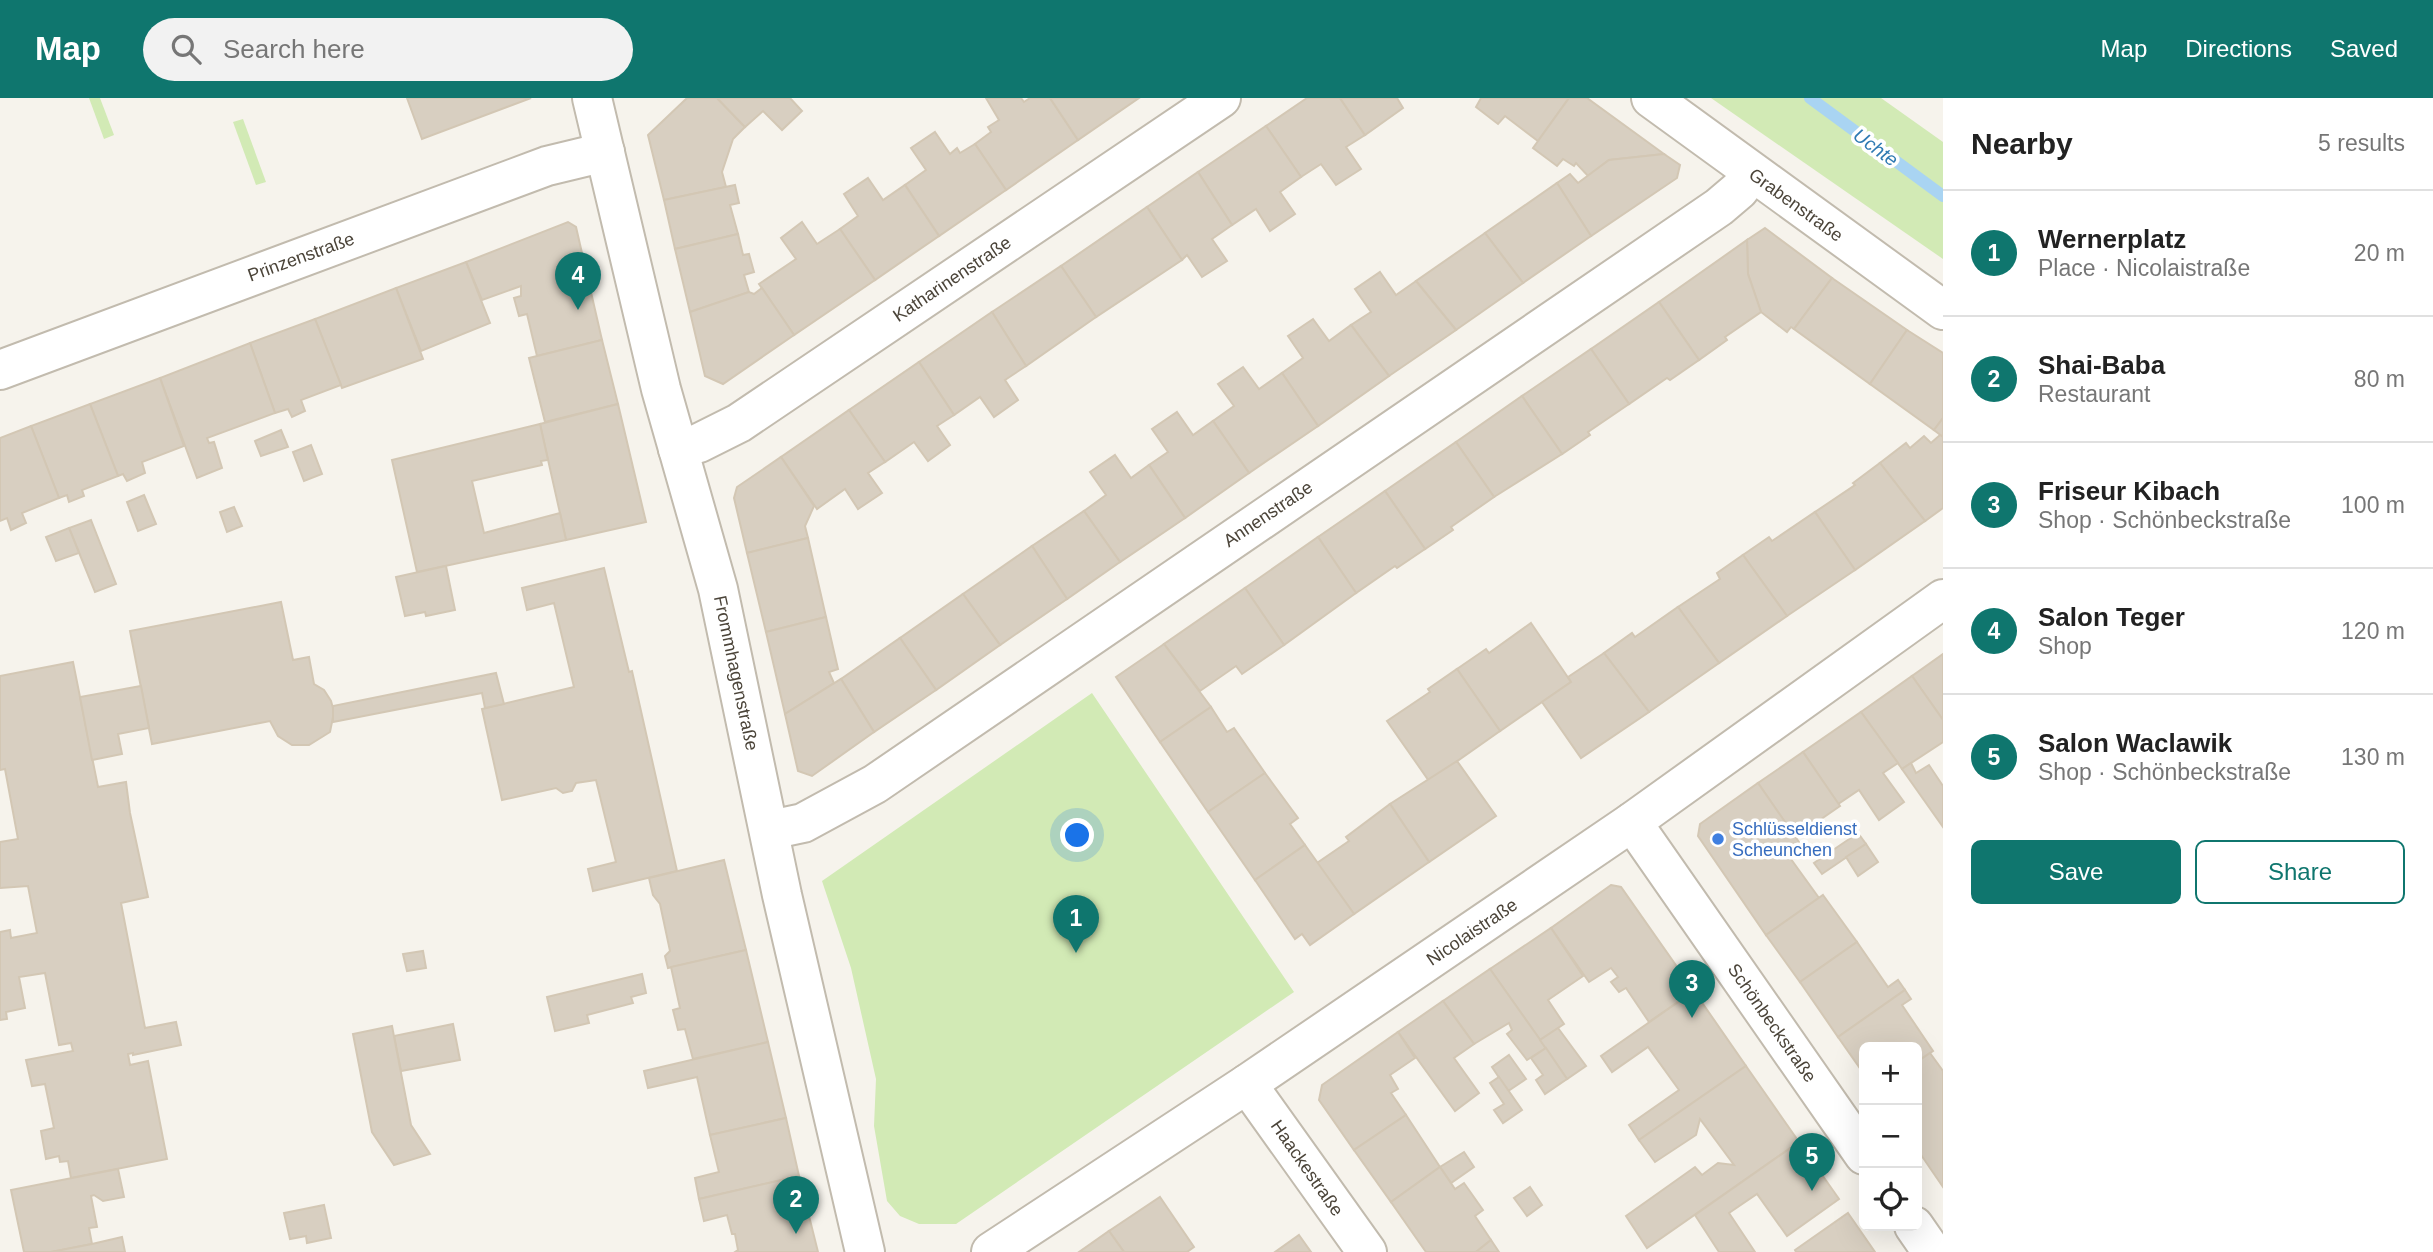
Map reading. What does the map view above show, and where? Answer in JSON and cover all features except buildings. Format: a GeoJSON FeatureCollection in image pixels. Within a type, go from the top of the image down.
{"type":"FeatureCollection","features":[{"type":"Feature","properties":{"kind":"street","name":"Frommhagenstraße"},"geometry":{"type":"LineString","coordinates":[[592,98],[661,388],[718,589],[782,895],[865,1252]]}},
{"type":"Feature","properties":{"kind":"street","name":"Katharinenstraße"},"geometry":{"type":"LineString","coordinates":[[678,449],[699,443],[739,423],[1221,98]]}},
{"type":"Feature","properties":{"kind":"street","name":"Grabenstraße"},"geometry":{"type":"LineString","coordinates":[[1651,98],[1943,310]]}},
{"type":"Feature","properties":{"kind":"street","name":"Prinzenstraße"},"geometry":{"type":"LineString","coordinates":[[0,370],[547,166],[605,152]]}},
{"type":"Feature","properties":{"kind":"street","name":"Annenstraße"},"geometry":{"type":"LineString","coordinates":[[770,831],[803,823],[875,784],[1719,207],[1739,190],[1752,173]]}},
{"type":"Feature","properties":{"kind":"street","name":"Nicolaistraße"},"geometry":{"type":"LineString","coordinates":[[991,1252],[1247,1084],[1632,822],[1943,598]]}},
{"type":"Feature","properties":{"kind":"street","name":"Schönbeckstraße"},"geometry":{"type":"LineString","coordinates":[[1632,822],[1859,1148]]}},
{"type":"Feature","properties":{"kind":"street","name":"Haackestraße"},"geometry":{"type":"LineString","coordinates":[[1247,1084],[1367,1252]]}},
{"type":"Feature","properties":{"kind":"street"},"geometry":{"type":"LineString","coordinates":[[1917,1231],[1932,1252]]}},
{"type":"Feature","properties":{"kind":"green space"},"geometry":{"type":"Polygon","coordinates":[[[89,98],[100,98],[114,135],[104,139],[89,98]]]}},
{"type":"Feature","properties":{"kind":"green space"},"geometry":{"type":"Polygon","coordinates":[[[1711,98],[1881,98],[1943,142],[1943,259],[1711,98]]]}},
{"type":"Feature","properties":{"kind":"green space"},"geometry":{"type":"Polygon","coordinates":[[[243,119],[266,182],[256,185],[233,122],[243,119]]]}},
{"type":"Feature","properties":{"kind":"green space"},"geometry":{"type":"Polygon","coordinates":[[[1092,693],[1294,992],[956,1224],[919,1224],[900,1216],[887,1201],[874,1126],[876,1079],[851,968],[822,881],[1092,693]]]}},
{"type":"Feature","properties":{"kind":"waterway","name":"Uchte"},"geometry":{"type":"LineString","coordinates":[[1810,98],[1943,196]]}},
{"type":"Feature","properties":{"kind":"place","name":"Salon Teger"},"geometry":{"type":"Point","coordinates":[578,310]}},
{"type":"Feature","properties":{"kind":"place","name":"Schlüsseldienst Scheunchen"},"geometry":{"type":"Point","coordinates":[1718,839]}},
{"type":"Feature","properties":{"kind":"place","name":"Wernerplatz"},"geometry":{"type":"Point","coordinates":[1076,953]}},
{"type":"Feature","properties":{"kind":"place","name":"Friseur Kibach"},"geometry":{"type":"Point","coordinates":[1692,1018]}},
{"type":"Feature","properties":{"kind":"place","name":"Salon Waclawik"},"geometry":{"type":"Point","coordinates":[1812,1191]}},
{"type":"Feature","properties":{"kind":"place","name":"Shai-Baba"},"geometry":{"type":"Point","coordinates":[796,1234]}}]}
